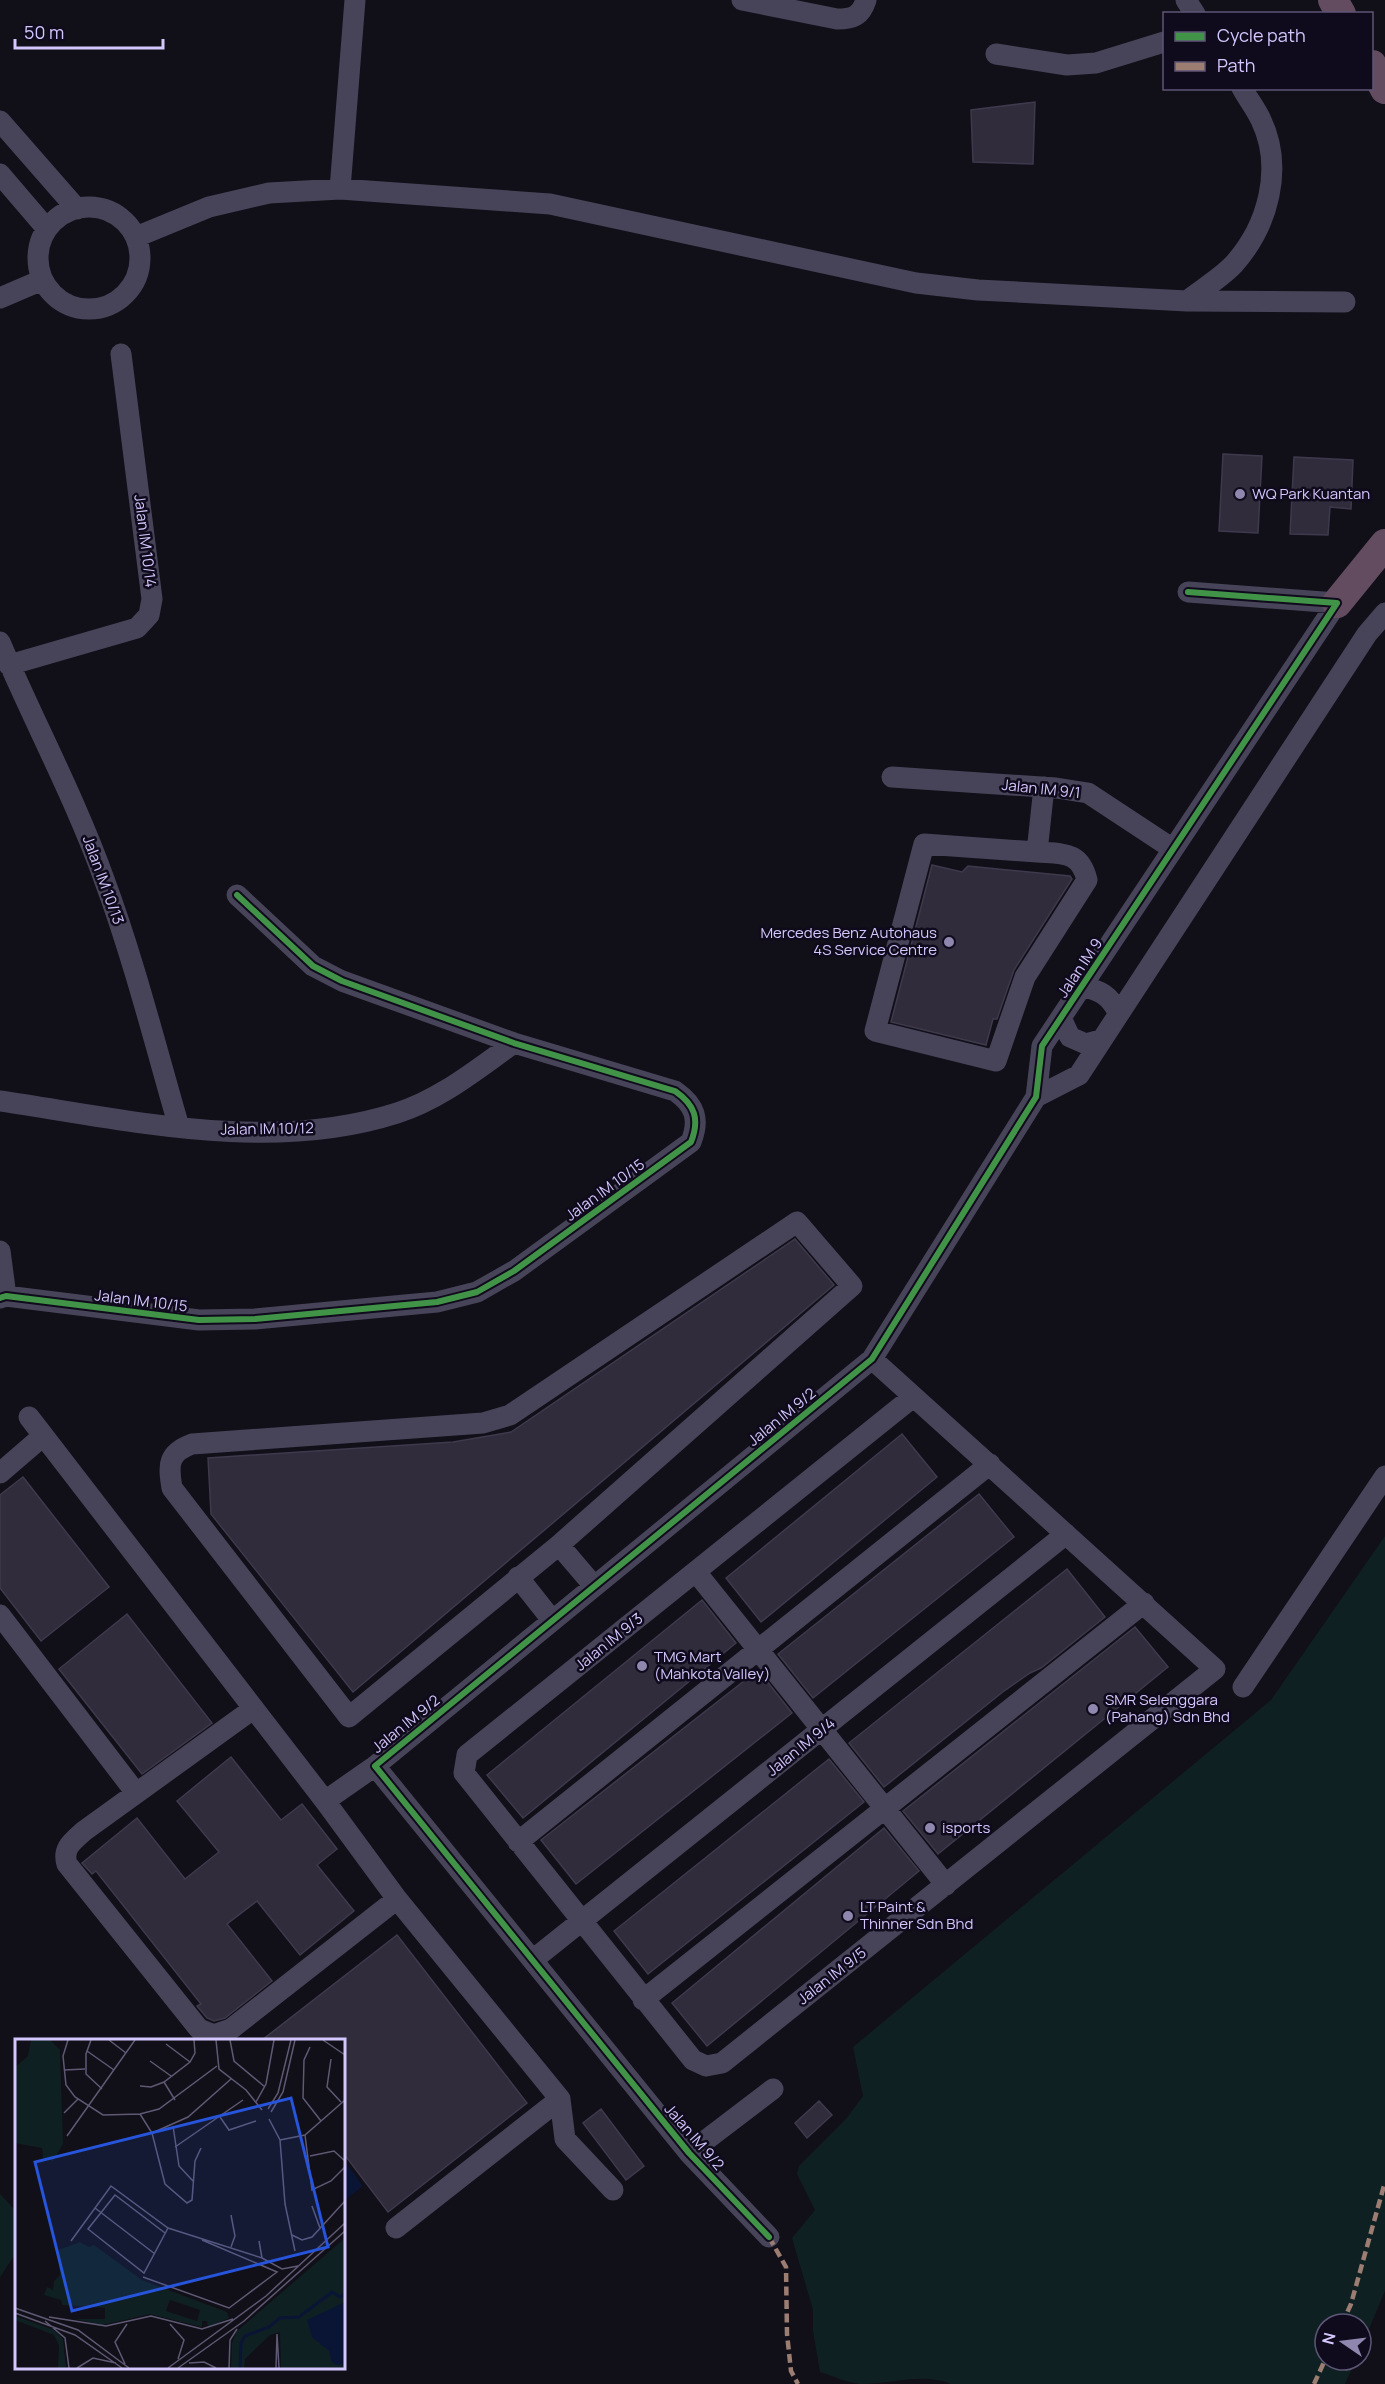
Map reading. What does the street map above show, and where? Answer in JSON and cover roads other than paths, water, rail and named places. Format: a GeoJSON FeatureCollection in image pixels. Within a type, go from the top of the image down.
{"type":"FeatureCollection","features":[{"type":"Feature","properties":{"kind":"highway"},"geometry":{"type":"LineString","coordinates":[[1373,68],[1385,89]]}},
{"type":"Feature","properties":{"kind":"highway"},"geometry":{"type":"LineString","coordinates":[[1337,603],[1385,544]]}},
{"type":"Feature","properties":{"kind":"street"},"geometry":{"type":"LineString","coordinates":[[340,189],[355,0]]}},
{"type":"Feature","properties":{"kind":"street"},"geometry":{"type":"LineString","coordinates":[[742,0],[837,19],[852,19],[863,10],[866,0]]}},
{"type":"Feature","properties":{"kind":"street"},"geometry":{"type":"LineString","coordinates":[[996,54],[1067,65],[1096,63],[1163,42]]}},
{"type":"Feature","properties":{"kind":"street"},"geometry":{"type":"LineString","coordinates":[[1187,301],[1232,266],[1254,239],[1266,209],[1272,179],[1270,149],[1262,120],[1243,90]]}},
{"type":"Feature","properties":{"kind":"street"},"geometry":{"type":"LineString","coordinates":[[0,121],[77,209]]}},
{"type":"Feature","properties":{"kind":"street"},"geometry":{"type":"LineString","coordinates":[[0,174],[47,229]]}},
{"type":"Feature","properties":{"kind":"street"},"geometry":{"type":"LineString","coordinates":[[136,237],[209,207],[269,193],[340,189],[550,204],[915,283],[978,290],[1187,301],[1345,302]]}},
{"type":"Feature","properties":{"kind":"street"},"geometry":{"type":"LineString","coordinates":[[94,207],[112,212],[126,223],[136,237],[140,260],[135,282],[120,300],[99,309],[76,309],[56,298],[42,280],[38,262],[40,245],[47,229],[60,216],[77,209],[94,207]]}},
{"type":"Feature","properties":{"kind":"street"},"geometry":{"type":"LineString","coordinates":[[0,298],[42,280]]}},
{"type":"Feature","properties":{"kind":"street","name":"Jalan IM 10/14"},"geometry":{"type":"LineString","coordinates":[[9,665],[137,628],[149,615],[152,599],[122,354]]}},
{"type":"Feature","properties":{"kind":"street"},"geometry":{"type":"LineString","coordinates":[[1188,592],[1337,603]]}},
{"type":"Feature","properties":{"kind":"street","name":"Jalan IM 9"},"geometry":{"type":"LineString","coordinates":[[872,1359],[1036,1097],[1042,1046],[1337,603]]}},
{"type":"Feature","properties":{"kind":"street"},"geometry":{"type":"LineString","coordinates":[[1036,1097],[1079,1075],[1366,634],[1385,613]]}},
{"type":"Feature","properties":{"kind":"street","name":"Jalan IM 10/13"},"geometry":{"type":"LineString","coordinates":[[0,642],[84,826],[104,879],[124,937],[179,1127]]}},
{"type":"Feature","properties":{"kind":"street","name":"Jalan IM 9/1"},"geometry":{"type":"LineString","coordinates":[[892,777],[1044,787],[1088,793],[1173,849]]}},
{"type":"Feature","properties":{"kind":"street"},"geometry":{"type":"LineString","coordinates":[[1037,852],[1044,787]]}},
{"type":"Feature","properties":{"kind":"street"},"geometry":{"type":"LineString","coordinates":[[924,844],[1037,852],[1071,855],[1084,867],[1088,880],[1025,977],[996,1061],[875,1031],[924,844]]}},
{"type":"Feature","properties":{"kind":"street","name":"Jalan IM 10/15"},"geometry":{"type":"LineString","coordinates":[[3,1297],[154,1316],[222,1320],[437,1302],[477,1292],[514,1271],[691,1142],[696,1129],[693,1109],[689,1101],[675,1091],[514,1043],[342,981],[313,966],[237,896]]}},
{"type":"Feature","properties":{"kind":"street"},"geometry":{"type":"LineString","coordinates":[[1082,986],[1099,990],[1110,998],[1118,1012]]}},
{"type":"Feature","properties":{"kind":"street"},"geometry":{"type":"LineString","coordinates":[[1061,1018],[1070,1037],[1086,1044],[1101,1040]]}},
{"type":"Feature","properties":{"kind":"street","name":"Jalan IM 10/12"},"geometry":{"type":"LineString","coordinates":[[0,1101],[179,1127],[247,1132],[347,1126],[399,1113],[447,1091],[514,1043]]}},
{"type":"Feature","properties":{"kind":"street"},"geometry":{"type":"LineString","coordinates":[[797,1222],[852,1286],[559,1545],[349,1718],[172,1488],[169,1470],[172,1458],[179,1449],[192,1444],[483,1422],[510,1415],[797,1222]]}},
{"type":"Feature","properties":{"kind":"street"},"geometry":{"type":"LineString","coordinates":[[0,1251],[3,1297]]}},
{"type":"Feature","properties":{"kind":"street"},"geometry":{"type":"LineString","coordinates":[[643,2000],[1144,1604],[872,1359]]}},
{"type":"Feature","properties":{"kind":"street","name":"Jalan IM 9/2"},"geometry":{"type":"LineString","coordinates":[[769,2237],[689,2153],[534,1959],[375,1766],[872,1359]]}},
{"type":"Feature","properties":{"kind":"street","name":"Jalan IM 9/3"},"geometry":{"type":"LineString","coordinates":[[582,1923],[464,1773],[467,1755],[913,1397]]}},
{"type":"Feature","properties":{"kind":"street"},"geometry":{"type":"LineString","coordinates":[[29,1417],[325,1801],[397,1899],[560,2099],[565,2139],[613,2190]]}},
{"type":"Feature","properties":{"kind":"street"},"geometry":{"type":"LineString","coordinates":[[0,1473],[43,1436]]}},
{"type":"Feature","properties":{"kind":"street"},"geometry":{"type":"LineString","coordinates":[[518,1842],[990,1464]]}},
{"type":"Feature","properties":{"kind":"street"},"geometry":{"type":"LineString","coordinates":[[1243,1687],[1385,1476]]}},
{"type":"Feature","properties":{"kind":"street","name":"Jalan IM 9/4"},"geometry":{"type":"LineString","coordinates":[[534,1959],[582,1923],[1066,1534]]}},
{"type":"Feature","properties":{"kind":"street"},"geometry":{"type":"LineString","coordinates":[[559,1545],[594,1586]]}},
{"type":"Feature","properties":{"kind":"street"},"geometry":{"type":"LineString","coordinates":[[696,1572],[946,1885]]}},
{"type":"Feature","properties":{"kind":"street"},"geometry":{"type":"LineString","coordinates":[[518,1577],[552,1620]]}},
{"type":"Feature","properties":{"kind":"street","name":"Jalan IM 9/5"},"geometry":{"type":"LineString","coordinates":[[582,1923],[693,2060],[706,2066],[722,2063],[1215,1669],[1144,1604]]}},
{"type":"Feature","properties":{"kind":"street"},"geometry":{"type":"LineString","coordinates":[[0,1615],[136,1793]]}},
{"type":"Feature","properties":{"kind":"street"},"geometry":{"type":"LineString","coordinates":[[253,1709],[84,1831],[67,1846],[64,1856],[67,1864],[199,2029],[214,2036],[231,2029],[397,1899]]}},
{"type":"Feature","properties":{"kind":"street"},"geometry":{"type":"LineString","coordinates":[[325,1801],[375,1766]]}},
{"type":"Feature","properties":{"kind":"street"},"geometry":{"type":"LineString","coordinates":[[689,2153],[773,2089]]}},
{"type":"Feature","properties":{"kind":"street"},"geometry":{"type":"LineString","coordinates":[[396,2228],[560,2099]]}},
{"type":"Feature","properties":{"kind":"water"},"geometry":{"type":"Polygon","coordinates":[[[345,2161],[363,2186],[345,2200],[345,2161]]]}},
{"type":"Feature","properties":{"kind":"place","name":"WQ Park Kuantan"},"geometry":{"type":"Point","coordinates":[1240,494]}},
{"type":"Feature","properties":{"kind":"place","name":"Mercedes Benz Autohaus 4S Service Centre"},"geometry":{"type":"Point","coordinates":[949,942]}},
{"type":"Feature","properties":{"kind":"place","name":"TMG Mart (Mahkota Valley)"},"geometry":{"type":"Point","coordinates":[642,1666]}},
{"type":"Feature","properties":{"kind":"place","name":"SMR Selenggara (Pahang) Sdn Bhd"},"geometry":{"type":"Point","coordinates":[1093,1709]}},
{"type":"Feature","properties":{"kind":"place","name":"isports"},"geometry":{"type":"Point","coordinates":[930,1828]}},
{"type":"Feature","properties":{"kind":"place","name":"LT Paint & Thinner Sdn Bhd"},"geometry":{"type":"Point","coordinates":[848,1916]}}]}
